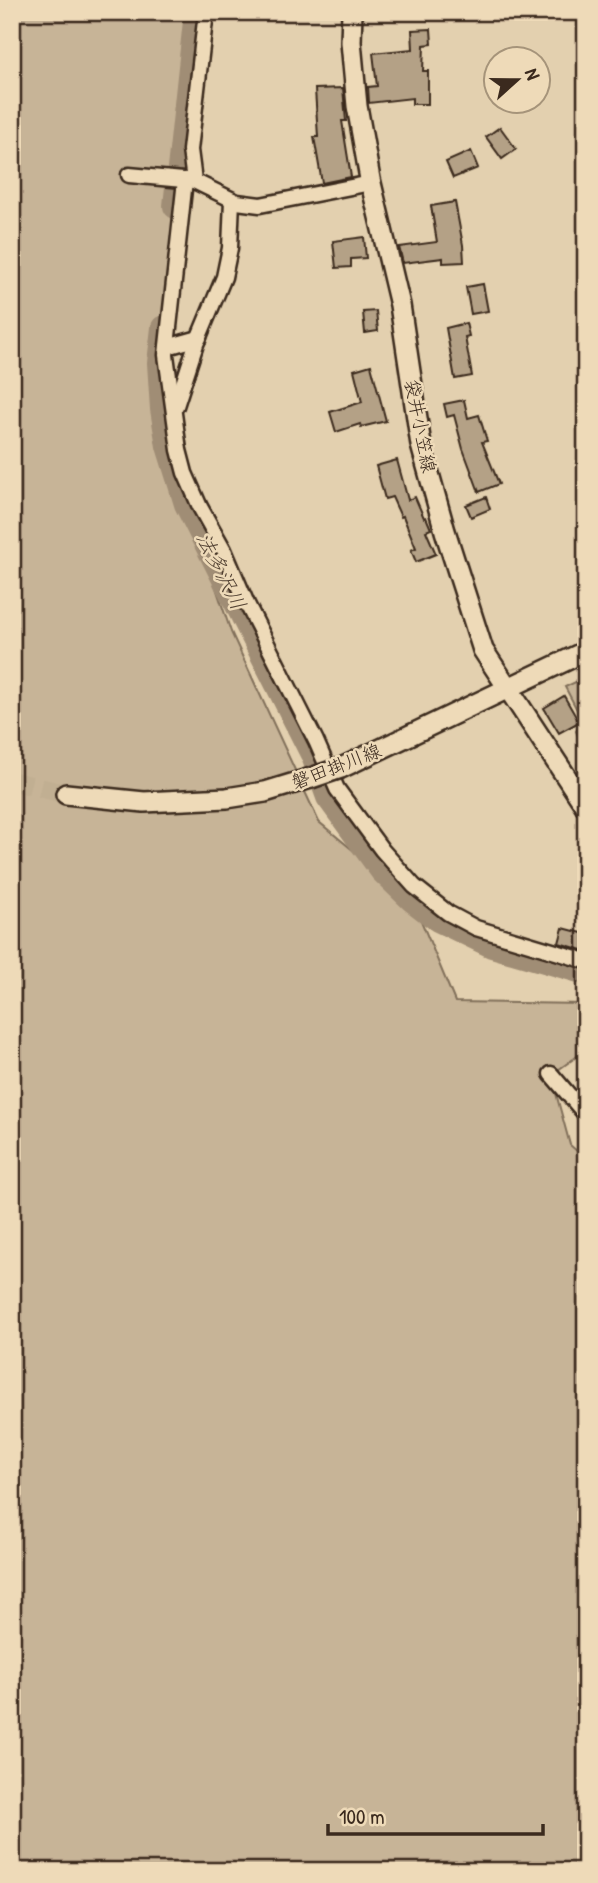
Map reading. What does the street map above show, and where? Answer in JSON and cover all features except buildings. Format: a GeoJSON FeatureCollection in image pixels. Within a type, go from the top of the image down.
{"type":"FeatureCollection","features":[{"type":"Feature","properties":{"kind":"main road","name":"袋井小笠線"},"geometry":{"type":"LineString","coordinates":[[352,12],[351,41],[357,106],[371,183],[400,305],[421,445],[445,531],[483,650],[586,807]]}},
{"type":"Feature","properties":{"kind":"main road","name":"磐田掛川線"},"geometry":{"type":"LineString","coordinates":[[66,794],[144,803],[226,798],[265,792],[341,768],[586,651]]}},
{"type":"Feature","properties":{"kind":"street"},"geometry":{"type":"LineString","coordinates":[[206,12],[189,180],[166,355],[179,450],[185,472],[337,789],[382,850],[414,886],[448,913],[476,928],[586,961]]}},
{"type":"Feature","properties":{"kind":"street"},"geometry":{"type":"LineString","coordinates":[[129,174],[189,180],[232,200],[260,205],[371,183]]}},
{"type":"Feature","properties":{"kind":"street"},"geometry":{"type":"LineString","coordinates":[[175,410],[199,338],[224,277],[230,248],[232,200]]}},
{"type":"Feature","properties":{"kind":"street"},"geometry":{"type":"LineString","coordinates":[[167,347],[199,338]]}},
{"type":"Feature","properties":{"kind":"street"},"geometry":{"type":"LineString","coordinates":[[551,1074],[586,1115]]}},
{"type":"Feature","properties":{"kind":"shaded area"},"geometry":{"type":"Polygon","coordinates":[[[12,12],[193,12],[166,355],[183,490],[231,632],[319,822],[412,899],[455,1002],[586,1004],[586,1050],[551,1075],[570,1145],[586,1159],[586,1871],[12,1871],[12,12]]]}},
{"type":"Feature","properties":{"kind":"shaded area"},"geometry":{"type":"Polygon","coordinates":[[[586,677],[586,754],[576,731],[583,721],[565,687],[586,677]]]}},
{"type":"Feature","properties":{"kind":"waterway","name":"法多沢川"},"geometry":{"type":"LineString","coordinates":[[176,206],[197,12]]}},
{"type":"Feature","properties":{"kind":"waterway","name":"法多沢川"},"geometry":{"type":"LineString","coordinates":[[164,328],[160,363],[163,409],[169,446],[187,504],[314,756],[329,797],[383,871],[438,919],[492,945],[586,972]]}},
{"type":"Feature","properties":{"kind":"tunnel"},"geometry":{"type":"LineString","coordinates":[[12,781],[66,794]]}}]}
